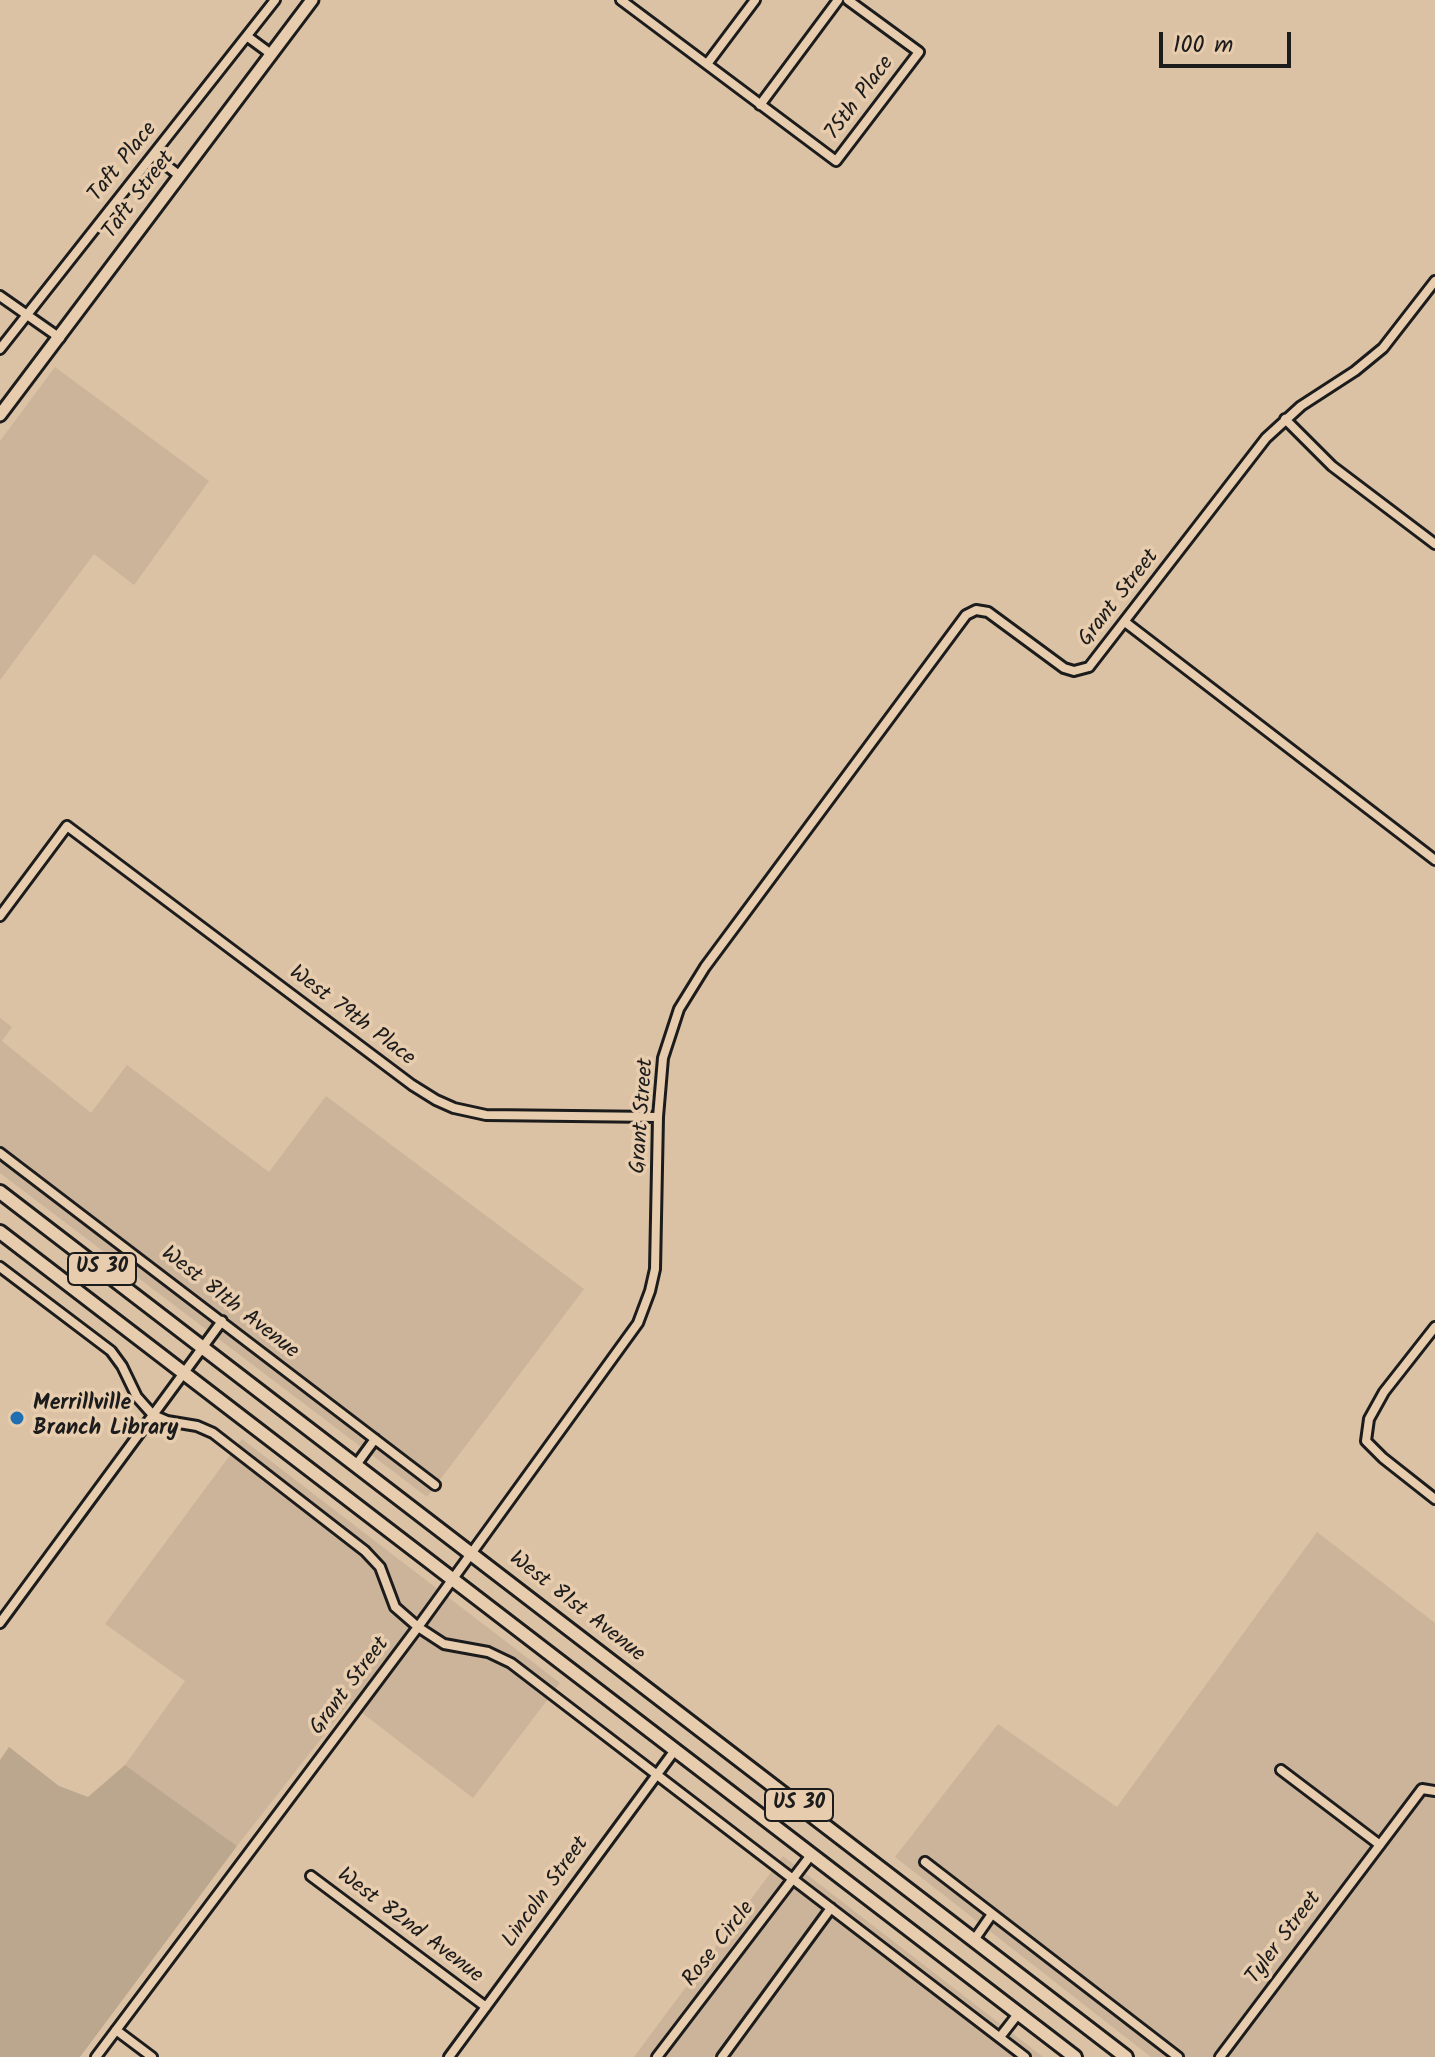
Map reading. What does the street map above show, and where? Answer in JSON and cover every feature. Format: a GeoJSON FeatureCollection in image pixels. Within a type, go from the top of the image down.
{"type":"FeatureCollection","features":[{"type":"Feature","properties":{"kind":"main road","name":"Taft Street"},"geometry":{"type":"LineString","coordinates":[[0,415],[312,0]]}},
{"type":"Feature","properties":{"kind":"main road","name":"West 81st Avenue"},"geometry":{"type":"LineString","coordinates":[[0,1192],[1126,2057]]}},
{"type":"Feature","properties":{"kind":"main road","name":"US 30"},"geometry":{"type":"LineString","coordinates":[[0,1232],[1075,2057]]}},
{"type":"Feature","properties":{"kind":"street","name":"Taft Place"},"geometry":{"type":"LineString","coordinates":[[0,349],[275,0]]}},
{"type":"Feature","properties":{"kind":"street"},"geometry":{"type":"LineString","coordinates":[[621,0],[760,105],[838,0]]}},
{"type":"Feature","properties":{"kind":"street"},"geometry":{"type":"LineString","coordinates":[[707,64],[755,0]]}},
{"type":"Feature","properties":{"kind":"street","name":"75th Place"},"geometry":{"type":"LineString","coordinates":[[760,105],[836,161],[919,52],[848,0]]}},
{"type":"Feature","properties":{"kind":"street"},"geometry":{"type":"LineString","coordinates":[[248,37],[271,54]]}},
{"type":"Feature","properties":{"kind":"street"},"geometry":{"type":"LineString","coordinates":[[153,155],[180,176]]}},
{"type":"Feature","properties":{"kind":"street","name":"Grant Street"},"geometry":{"type":"LineString","coordinates":[[96,2057],[453,1580],[624,1344],[643,1312],[656,1257],[658,1117],[663,1058],[679,1009],[705,967],[966,615],[976,610],[988,612],[1059,666],[1074,671],[1092,665],[1266,438],[1310,399],[1355,371],[1383,348],[1435,281]]}},
{"type":"Feature","properties":{"kind":"street"},"geometry":{"type":"LineString","coordinates":[[0,296],[60,338]]}},
{"type":"Feature","properties":{"kind":"street"},"geometry":{"type":"LineString","coordinates":[[1285,419],[1322,457],[1435,544]]}},
{"type":"Feature","properties":{"kind":"street"},"geometry":{"type":"LineString","coordinates":[[1125,622],[1435,860]]}},
{"type":"Feature","properties":{"kind":"street","name":"West 79th Place"},"geometry":{"type":"LineString","coordinates":[[0,916],[67,826],[412,1085],[445,1104],[486,1115],[658,1117]]}},
{"type":"Feature","properties":{"kind":"street","name":"West 81th Avenue"},"geometry":{"type":"LineString","coordinates":[[0,1153],[435,1485]]}},
{"type":"Feature","properties":{"kind":"street"},"geometry":{"type":"LineString","coordinates":[[0,1267],[111,1351],[137,1397],[153,1415],[213,1433],[365,1551],[380,1567],[395,1607],[418,1627],[444,1644],[504,1658],[1025,2057]]}},
{"type":"Feature","properties":{"kind":"street"},"geometry":{"type":"LineString","coordinates":[[0,1623],[222,1321]]}},
{"type":"Feature","properties":{"kind":"street"},"geometry":{"type":"LineString","coordinates":[[1435,1327],[1384,1392],[1369,1419],[1366,1441],[1435,1499]]}},
{"type":"Feature","properties":{"kind":"street"},"geometry":{"type":"LineString","coordinates":[[356,1465],[375,1439]]}},
{"type":"Feature","properties":{"kind":"street","name":"Lincoln Street"},"geometry":{"type":"LineString","coordinates":[[449,2057],[675,1750]]}},
{"type":"Feature","properties":{"kind":"street"},"geometry":{"type":"LineString","coordinates":[[1281,1770],[1380,1845]]}},
{"type":"Feature","properties":{"kind":"street","name":"Tyler Street"},"geometry":{"type":"LineString","coordinates":[[1220,2057],[1422,1789],[1435,1791]]}},
{"type":"Feature","properties":{"kind":"street","name":"Rose Circle"},"geometry":{"type":"LineString","coordinates":[[657,2057],[811,1855]]}},
{"type":"Feature","properties":{"kind":"street"},"geometry":{"type":"LineString","coordinates":[[925,1862],[1178,2057]]}},
{"type":"Feature","properties":{"kind":"street","name":"West 82nd Avenue"},"geometry":{"type":"LineString","coordinates":[[311,1876],[486,2007]]}},
{"type":"Feature","properties":{"kind":"street"},"geometry":{"type":"LineString","coordinates":[[722,2057],[831,1908]]}},
{"type":"Feature","properties":{"kind":"street"},"geometry":{"type":"LineString","coordinates":[[974,1940],[992,1914]]}},
{"type":"Feature","properties":{"kind":"street"},"geometry":{"type":"LineString","coordinates":[[1000,2037],[1018,2014]]}},
{"type":"Feature","properties":{"kind":"street"},"geometry":{"type":"LineString","coordinates":[[116,2030],[152,2057]]}},
{"type":"Feature","properties":{"kind":"shaded area"},"geometry":{"type":"Polygon","coordinates":[[[55,367],[209,481],[134,585],[94,554],[0,680],[0,441],[55,367]]]}},
{"type":"Feature","properties":{"kind":"shaded area"},"geometry":{"type":"Polygon","coordinates":[[[0,1018],[12,1027],[2,1041],[91,1113],[127,1065],[269,1172],[326,1096],[584,1289],[427,1497],[0,1173],[0,1018]]]}},
{"type":"Feature","properties":{"kind":"shaded area"},"geometry":{"type":"Polygon","coordinates":[[[242,1439],[560,1683],[473,1798],[349,1703],[237,1846],[125,1765],[185,1681],[105,1624],[242,1439]]]}},
{"type":"Feature","properties":{"kind":"shaded area"},"geometry":{"type":"Polygon","coordinates":[[[1317,1532],[1435,1623],[1435,2057],[1151,2057],[895,1857],[998,1724],[1117,1807],[1317,1532]]]}},
{"type":"Feature","properties":{"kind":"shaded area"},"geometry":{"type":"Polygon","coordinates":[[[9,1747],[59,1786],[88,1797],[125,1765],[237,1846],[80,2057],[0,2057],[0,1760],[9,1747]]]}},
{"type":"Feature","properties":{"kind":"shaded area"},"geometry":{"type":"Polygon","coordinates":[[[783,1856],[1043,2057],[634,2057],[783,1856]]]}},
{"type":"Feature","properties":{"kind":"place","name":"Merrillville Branch Library"},"geometry":{"type":"Point","coordinates":[17,1418]}}]}
